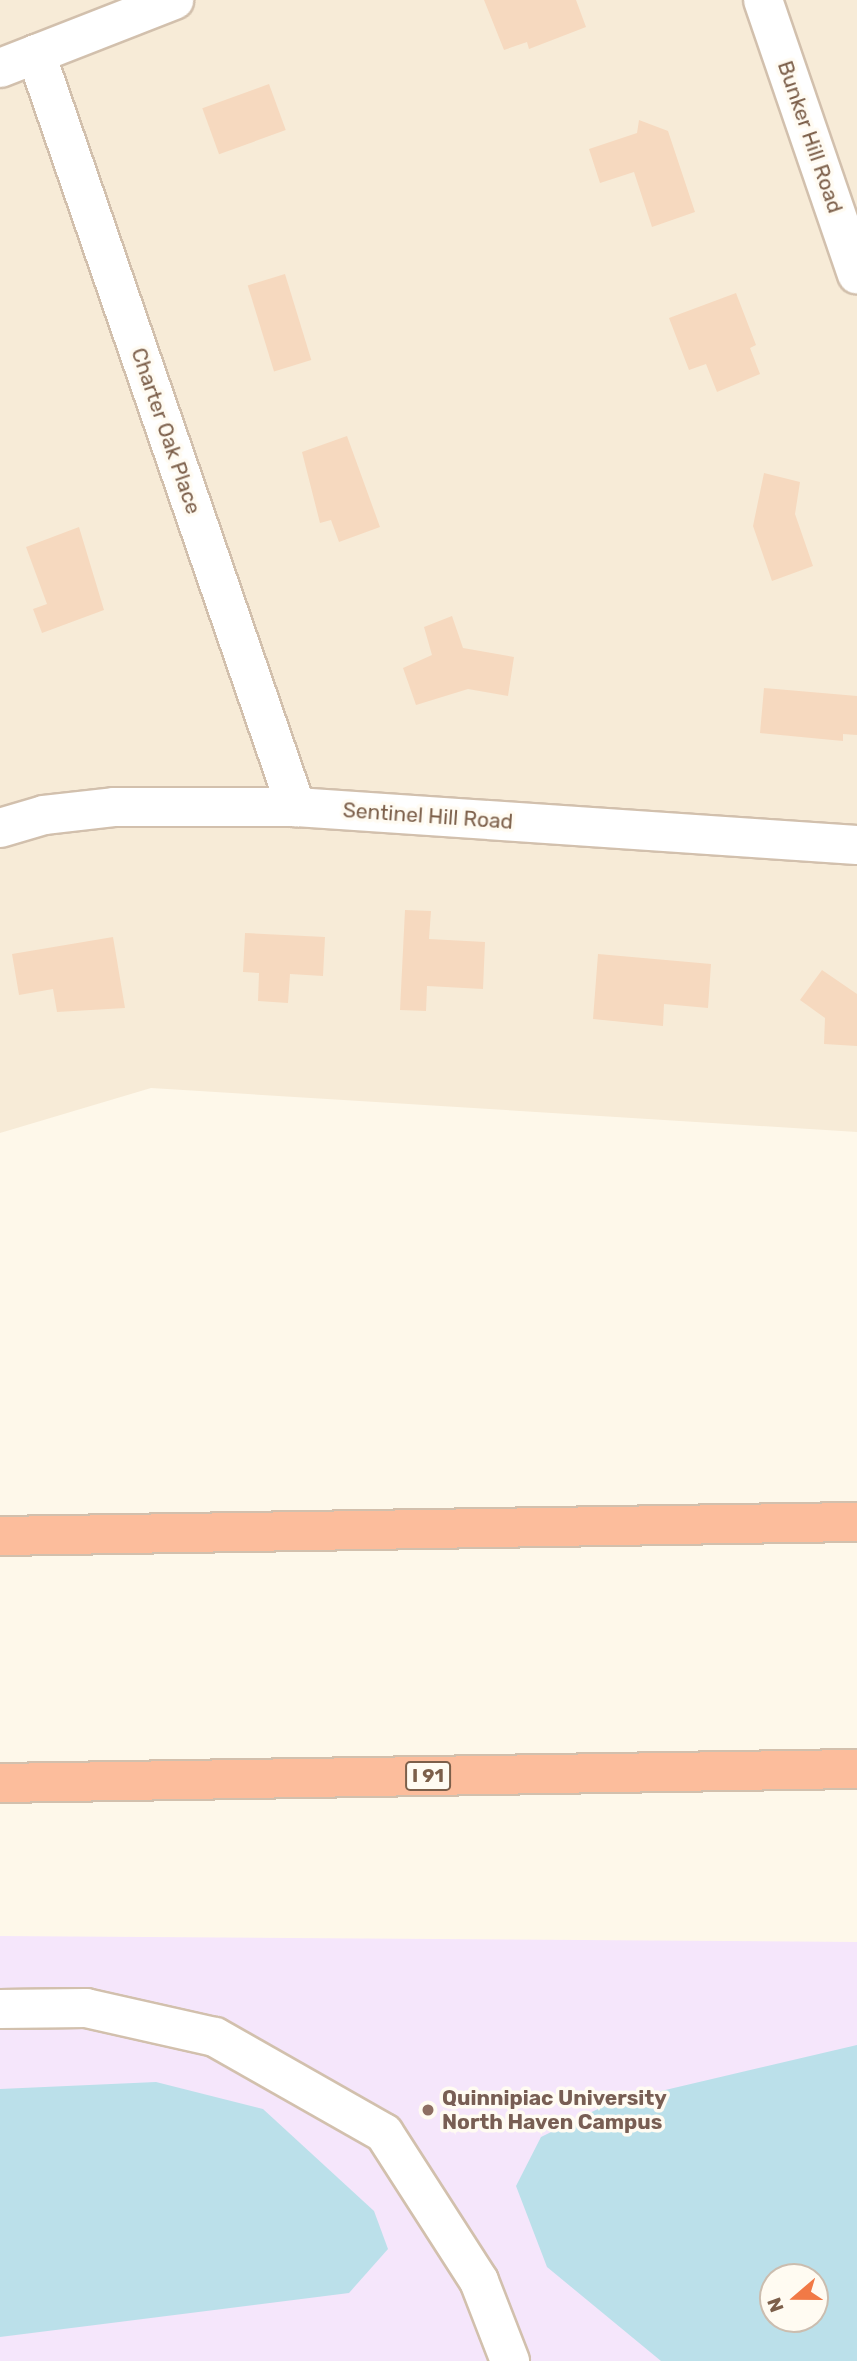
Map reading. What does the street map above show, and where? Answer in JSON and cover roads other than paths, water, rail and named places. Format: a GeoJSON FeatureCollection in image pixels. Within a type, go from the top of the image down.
{"type":"FeatureCollection","features":[{"type":"Feature","properties":{"kind":"highway"},"geometry":{"type":"LineString","coordinates":[[0,1536],[857,1522]]}},
{"type":"Feature","properties":{"kind":"highway","name":"I 91"},"geometry":{"type":"LineString","coordinates":[[0,1783],[857,1769]]}},
{"type":"Feature","properties":{"kind":"street"},"geometry":{"type":"LineString","coordinates":[[0,68],[174,0]]}},
{"type":"Feature","properties":{"kind":"street","name":"Bunker Hill Road"},"geometry":{"type":"LineString","coordinates":[[763,0],[857,274]]}},
{"type":"Feature","properties":{"kind":"street","name":"Charter Oak Place"},"geometry":{"type":"LineString","coordinates":[[36,54],[296,807]]}},
{"type":"Feature","properties":{"kind":"street","name":"Sentinel Hill Road"},"geometry":{"type":"LineString","coordinates":[[0,828],[44,816],[114,807],[296,807],[857,845]]}},
{"type":"Feature","properties":{"kind":"street"},"geometry":{"type":"LineString","coordinates":[[0,2009],[86,2008],[215,2037],[384,2133],[479,2281],[510,2361]]}},
{"type":"Feature","properties":{"kind":"water"},"geometry":{"type":"Polygon","coordinates":[[[857,2045],[857,2361],[661,2361],[547,2267],[516,2186],[541,2137],[610,2103],[857,2045]]]}},
{"type":"Feature","properties":{"kind":"water"},"geometry":{"type":"Polygon","coordinates":[[[156,2082],[263,2109],[374,2211],[388,2249],[349,2293],[0,2337],[0,2089],[156,2082]]]}},
{"type":"Feature","properties":{"kind":"place","name":"Quinnipiac University North Haven Campus"},"geometry":{"type":"Point","coordinates":[428,2110]}}]}
